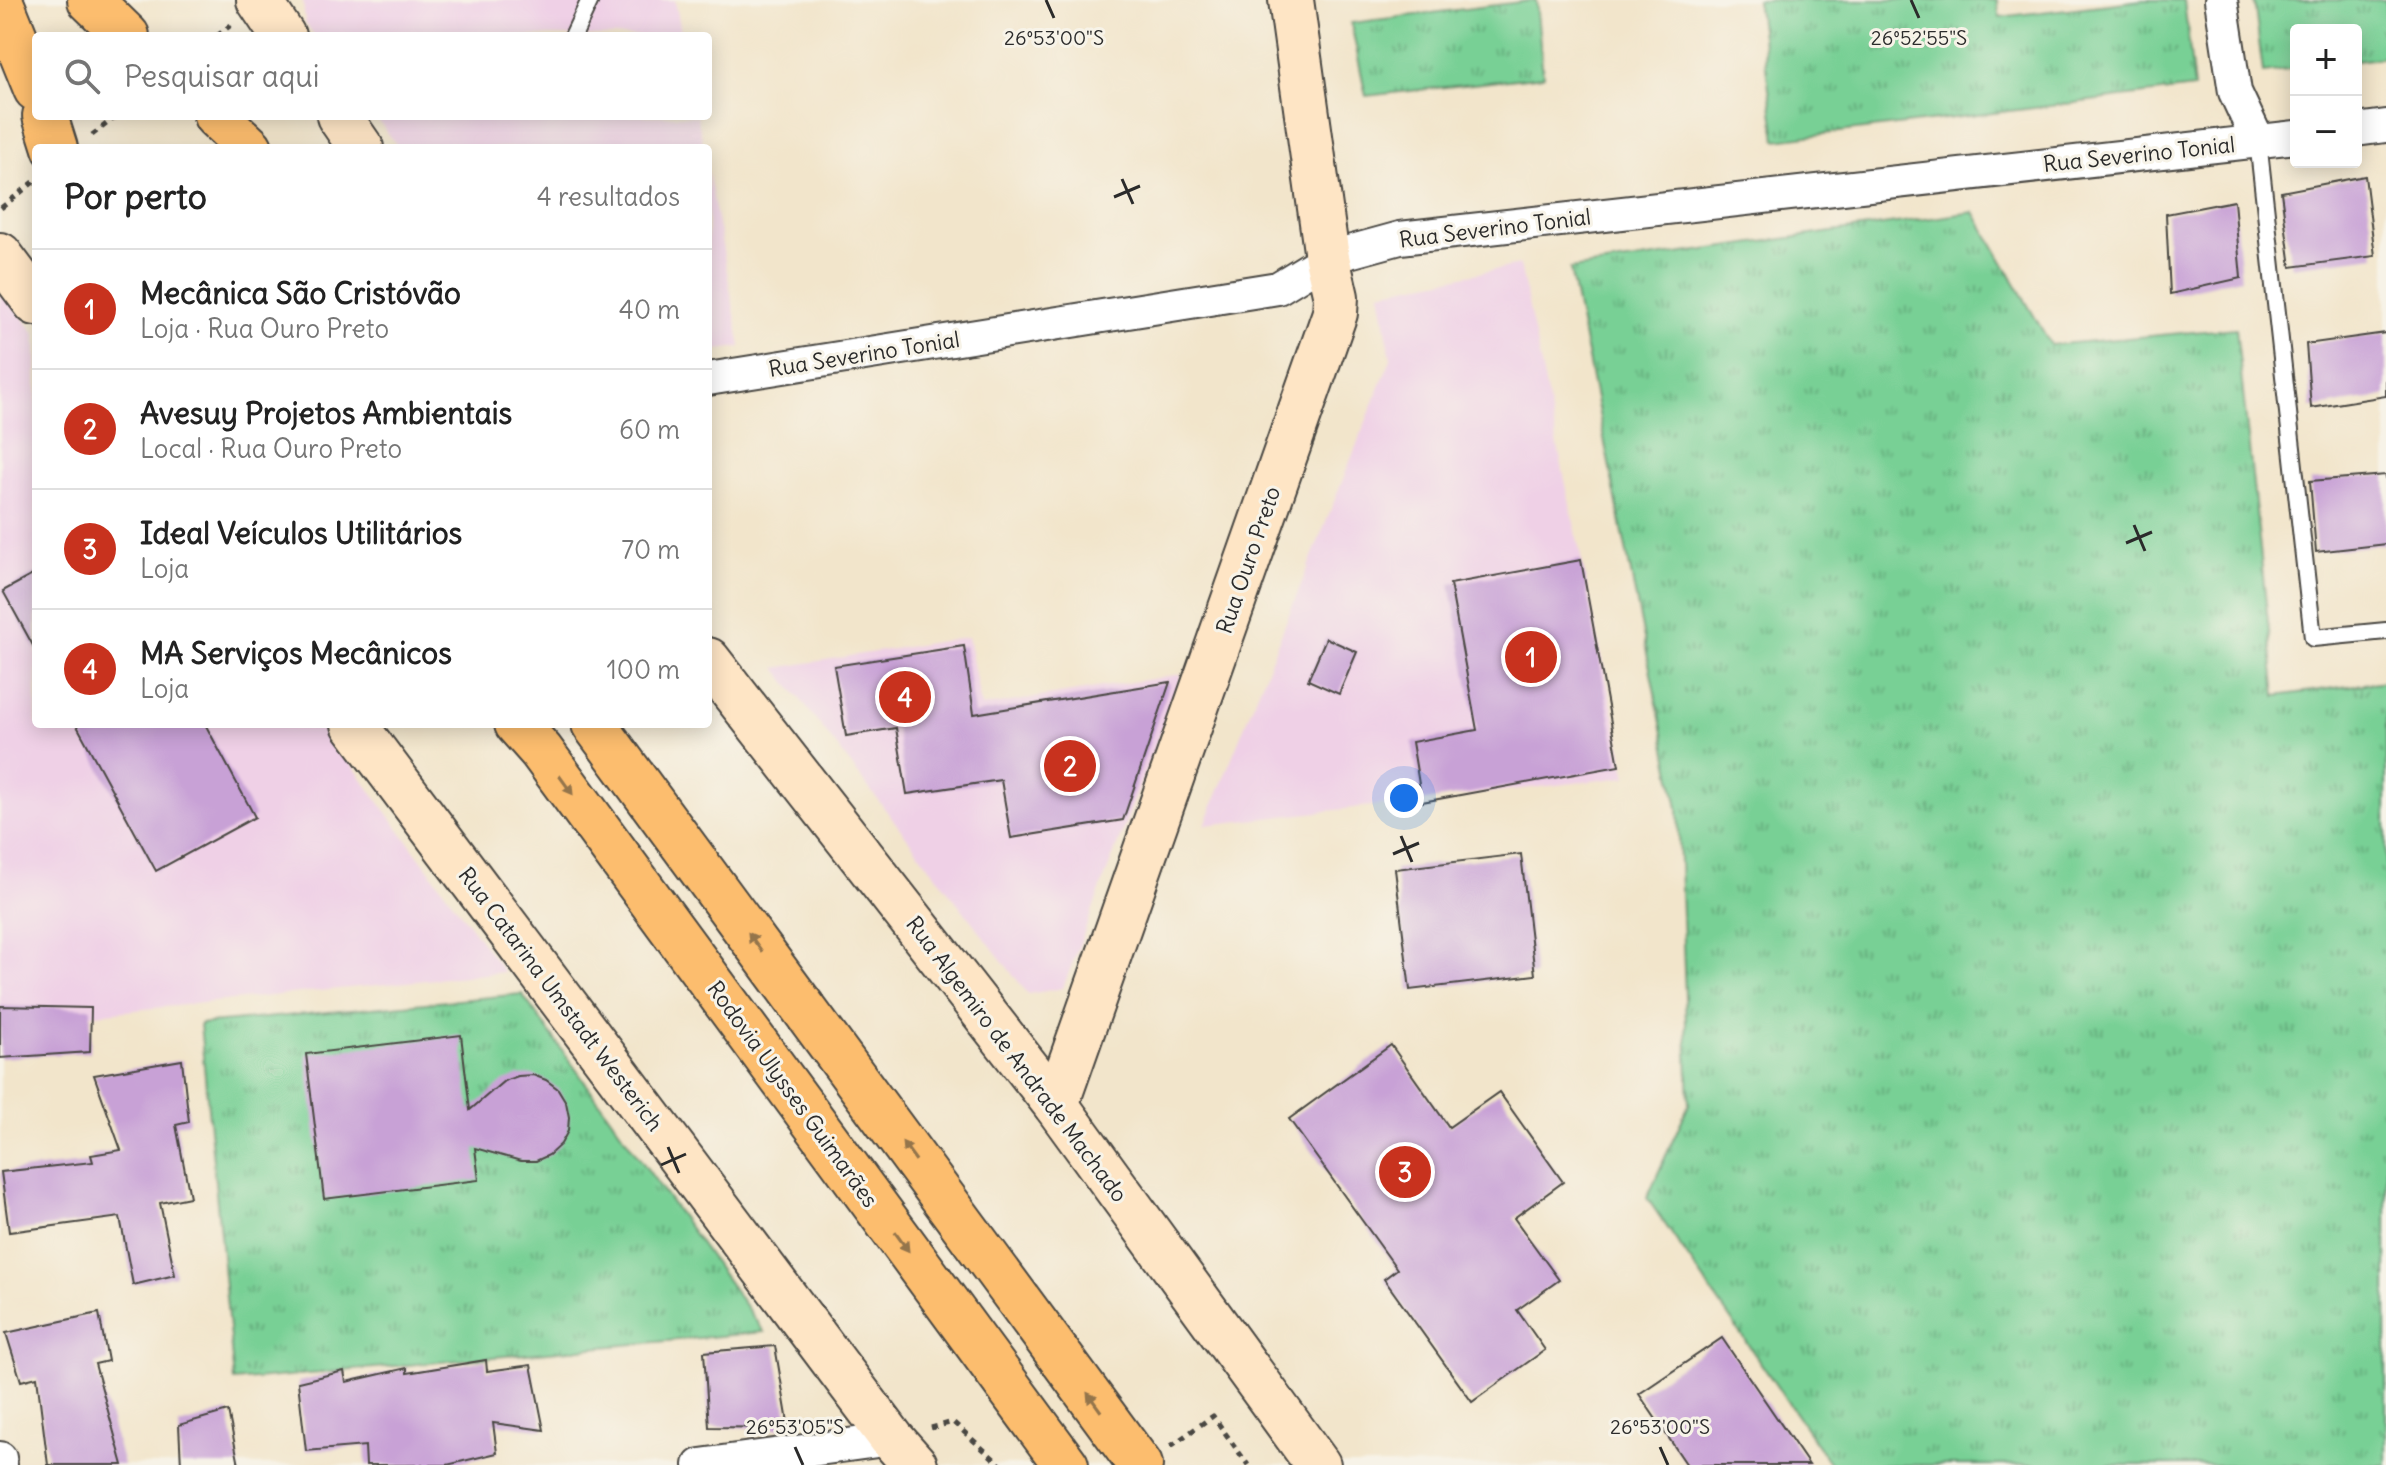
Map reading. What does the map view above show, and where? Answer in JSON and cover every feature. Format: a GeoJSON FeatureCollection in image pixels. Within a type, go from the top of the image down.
{"type":"FeatureCollection","features":[{"type":"Feature","properties":{"kind":"highway"},"geometry":{"type":"LineString","coordinates":[[0,0],[32,79]]}},
{"type":"Feature","properties":{"kind":"highway"},"geometry":{"type":"LineString","coordinates":[[90,0],[123,32]]}},
{"type":"Feature","properties":{"kind":"highway"},"geometry":{"type":"LineString","coordinates":[[49,120],[72,143]]}},
{"type":"Feature","properties":{"kind":"highway"},"geometry":{"type":"LineString","coordinates":[[220,120],[246,144]]}},
{"type":"Feature","properties":{"kind":"highway","name":"Rodovia Ulysses Guimarães"},"geometry":{"type":"LineString","coordinates":[[521,728],[541,751],[1066,1465]]}},
{"type":"Feature","properties":{"kind":"highway"},"geometry":{"type":"LineString","coordinates":[[597,728],[1154,1457]]}},
{"type":"Feature","properties":{"kind":"street"},"geometry":{"type":"LineString","coordinates":[[259,0],[280,32]]}},
{"type":"Feature","properties":{"kind":"street","name":"Rua Ouro Preto"},"geometry":{"type":"LineString","coordinates":[[1056,1105],[1335,313],[1336,297],[1327,258],[1291,0]]}},
{"type":"Feature","properties":{"kind":"street"},"geometry":{"type":"LineString","coordinates":[[2221,0],[2235,92],[2258,141]]}},
{"type":"Feature","properties":{"kind":"street"},"geometry":{"type":"LineString","coordinates":[[342,120],[358,144]]}},
{"type":"Feature","properties":{"kind":"street"},"geometry":{"type":"LineString","coordinates":[[2362,129],[2386,126]]}},
{"type":"Feature","properties":{"kind":"street","name":"Rua Severino Tonial"},"geometry":{"type":"LineString","coordinates":[[712,378],[1278,288],[1327,258],[1400,238],[2290,138]]}},
{"type":"Feature","properties":{"kind":"street"},"geometry":{"type":"LineString","coordinates":[[0,255],[32,298]]}},
{"type":"Feature","properties":{"kind":"street","name":"Rua Algemiro de Andrade Machado"},"geometry":{"type":"LineString","coordinates":[[712,665],[1056,1105],[1318,1465]]}},
{"type":"Feature","properties":{"kind":"street","name":"Rua Catarina Umstadt Westerich"},"geometry":{"type":"LineString","coordinates":[[357,728],[903,1452]]}},
{"type":"Feature","properties":{"kind":"street"},"geometry":{"type":"LineString","coordinates":[[700,1465],[903,1452]]}},
{"type":"Feature","properties":{"kind":"street"},"geometry":{"type":"LineString","coordinates":[[0,1458],[1,1465]]}},
{"type":"Feature","properties":{"kind":"lane"},"geometry":{"type":"LineString","coordinates":[[575,32],[590,0]]}},
{"type":"Feature","properties":{"kind":"lane"},"geometry":{"type":"LineString","coordinates":[[2258,141],[2313,638],[2386,631]]}},
{"type":"Feature","properties":{"kind":"path"},"geometry":{"type":"LineString","coordinates":[[72,143],[110,120]]}},
{"type":"Feature","properties":{"kind":"path"},"geometry":{"type":"LineString","coordinates":[[1,208],[32,183]]}},
{"type":"Feature","properties":{"kind":"path"},"geometry":{"type":"LineString","coordinates":[[1154,1457],[1213,1416],[1248,1465]]}},
{"type":"Feature","properties":{"kind":"path"},"geometry":{"type":"LineString","coordinates":[[903,1452],[953,1422],[1001,1465]]}},
{"type":"Feature","properties":{"kind":"shaded area"},"geometry":{"type":"Polygon","coordinates":[[[303,0],[675,0],[681,32],[312,32],[305,23],[303,0]]]}},
{"type":"Feature","properties":{"kind":"shaded area"},"geometry":{"type":"Polygon","coordinates":[[[378,120],[698,120],[703,144],[396,144],[378,120]]]}},
{"type":"Feature","properties":{"kind":"shaded area"},"geometry":{"type":"Polygon","coordinates":[[[712,192],[741,347],[712,351],[712,192]]]}},
{"type":"Feature","properties":{"kind":"shaded area"},"geometry":{"type":"Polygon","coordinates":[[[1520,265],[1627,777],[1205,825],[1391,359],[1380,292],[1520,265]]]}},
{"type":"Feature","properties":{"kind":"shaded area"},"geometry":{"type":"Polygon","coordinates":[[[0,286],[32,330],[32,728],[325,728],[504,972],[0,1024],[0,286]]]}},
{"type":"Feature","properties":{"kind":"shaded area"},"geometry":{"type":"Polygon","coordinates":[[[968,637],[981,707],[1182,674],[1063,988],[1028,994],[776,668],[968,637]]]}},
{"type":"Feature","properties":{"kind":"green space"},"geometry":{"type":"Polygon","coordinates":[[[1536,0],[1543,76],[1366,96],[1351,23],[1536,0]]]}},
{"type":"Feature","properties":{"kind":"green space"},"geometry":{"type":"Polygon","coordinates":[[[1757,0],[1997,0],[2000,17],[2143,0],[2184,0],[2194,88],[1776,140],[1757,0]]]}},
{"type":"Feature","properties":{"kind":"green space"},"geometry":{"type":"Polygon","coordinates":[[[2254,0],[2386,0],[2386,57],[2362,60],[2362,24],[2290,24],[2290,70],[2263,73],[2254,0]]]}},
{"type":"Feature","properties":{"kind":"green space"},"geometry":{"type":"Polygon","coordinates":[[[1974,212],[2051,345],[2236,328],[2276,696],[2386,681],[2386,1465],[1831,1465],[1647,1198],[1689,1104],[1678,808],[1570,269],[1974,212]]]}},
{"type":"Feature","properties":{"kind":"green space"},"geometry":{"type":"Polygon","coordinates":[[[522,994],[764,1332],[234,1381],[200,1024],[522,994]]]}},
{"type":"Feature","properties":{"kind":"building"},"geometry":{"type":"Polygon","coordinates":[[[2365,176],[2375,256],[2291,267],[2281,192],[2365,176]]]}},
{"type":"Feature","properties":{"kind":"building"},"geometry":{"type":"Polygon","coordinates":[[[2234,201],[2241,278],[2170,294],[2166,214],[2234,201]]]}},
{"type":"Feature","properties":{"kind":"building"},"geometry":{"type":"Polygon","coordinates":[[[2386,333],[2386,396],[2311,408],[2306,344],[2386,333]]]}},
{"type":"Feature","properties":{"kind":"building"},"geometry":{"type":"Polygon","coordinates":[[[2386,475],[2386,544],[2316,552],[2310,481],[2386,475]]]}},
{"type":"Feature","properties":{"kind":"building"},"geometry":{"type":"Polygon","coordinates":[[[1581,560],[1619,766],[1422,802],[1412,742],[1477,730],[1450,584],[1581,560]]]}},
{"type":"Feature","properties":{"kind":"building"},"geometry":{"type":"Polygon","coordinates":[[[32,575],[32,644],[3,591],[32,575]]]}},
{"type":"Feature","properties":{"kind":"building"},"geometry":{"type":"Polygon","coordinates":[[[1326,638],[1357,652],[1339,694],[1308,680],[1326,638]]]}},
{"type":"Feature","properties":{"kind":"building"},"geometry":{"type":"Polygon","coordinates":[[[964,646],[974,714],[1170,682],[1123,820],[1011,838],[1001,780],[907,794],[896,728],[846,736],[834,666],[964,646]]]}},
{"type":"Feature","properties":{"kind":"building"},"geometry":{"type":"Polygon","coordinates":[[[78,728],[207,728],[255,817],[156,871],[78,728]]]}},
{"type":"Feature","properties":{"kind":"building"},"geometry":{"type":"Polygon","coordinates":[[[1521,854],[1535,975],[1410,990],[1395,869],[1521,854]]]}},
{"type":"Feature","properties":{"kind":"building"},"geometry":{"type":"Polygon","coordinates":[[[0,1006],[91,1008],[90,1052],[0,1058],[0,1006]]]}},
{"type":"Feature","properties":{"kind":"building"},"geometry":{"type":"Polygon","coordinates":[[[461,1035],[470,1110],[504,1081],[533,1075],[558,1089],[566,1102],[568,1131],[561,1144],[536,1161],[521,1161],[475,1148],[479,1180],[324,1199],[306,1054],[461,1035]]]}},
{"type":"Feature","properties":{"kind":"building"},"geometry":{"type":"Polygon","coordinates":[[[1391,1045],[1449,1127],[1499,1092],[1563,1182],[1514,1218],[1559,1280],[1517,1310],[1545,1350],[1472,1402],[1384,1279],[1397,1269],[1289,1119],[1391,1045]]]}},
{"type":"Feature","properties":{"kind":"building"},"geometry":{"type":"Polygon","coordinates":[[[182,1060],[189,1122],[176,1125],[190,1197],[160,1203],[175,1275],[133,1285],[120,1217],[9,1232],[1,1172],[93,1162],[91,1155],[121,1150],[94,1075],[182,1060]]]}},
{"type":"Feature","properties":{"kind":"building"},"geometry":{"type":"Polygon","coordinates":[[[99,1313],[108,1361],[95,1364],[123,1465],[48,1465],[37,1377],[21,1381],[6,1333],[99,1313]]]}},
{"type":"Feature","properties":{"kind":"building"},"geometry":{"type":"Polygon","coordinates":[[[1722,1338],[1809,1465],[1687,1465],[1639,1394],[1722,1338]]]}},
{"type":"Feature","properties":{"kind":"building"},"geometry":{"type":"Polygon","coordinates":[[[775,1346],[789,1428],[709,1427],[704,1352],[775,1346]]]}},
{"type":"Feature","properties":{"kind":"building"},"geometry":{"type":"Polygon","coordinates":[[[486,1360],[487,1371],[531,1365],[544,1430],[493,1423],[497,1453],[447,1465],[366,1465],[365,1446],[306,1451],[298,1382],[344,1371],[346,1382],[407,1368],[407,1373],[486,1360]]]}},
{"type":"Feature","properties":{"kind":"building"},"geometry":{"type":"Polygon","coordinates":[[[228,1411],[239,1465],[181,1465],[179,1425],[228,1411]]]}},
{"type":"Feature","properties":{"kind":"place","name":"Mecânica São Cristóvão"},"geometry":{"type":"Point","coordinates":[1531,657]}},
{"type":"Feature","properties":{"kind":"place","name":"MA Serviços Mecânicos"},"geometry":{"type":"Point","coordinates":[905,697]}},
{"type":"Feature","properties":{"kind":"place","name":"Avesuy Projetos Ambientais"},"geometry":{"type":"Point","coordinates":[1070,766]}},
{"type":"Feature","properties":{"kind":"place","name":"Ideal Veículos Utilitários"},"geometry":{"type":"Point","coordinates":[1405,1172]}}]}
